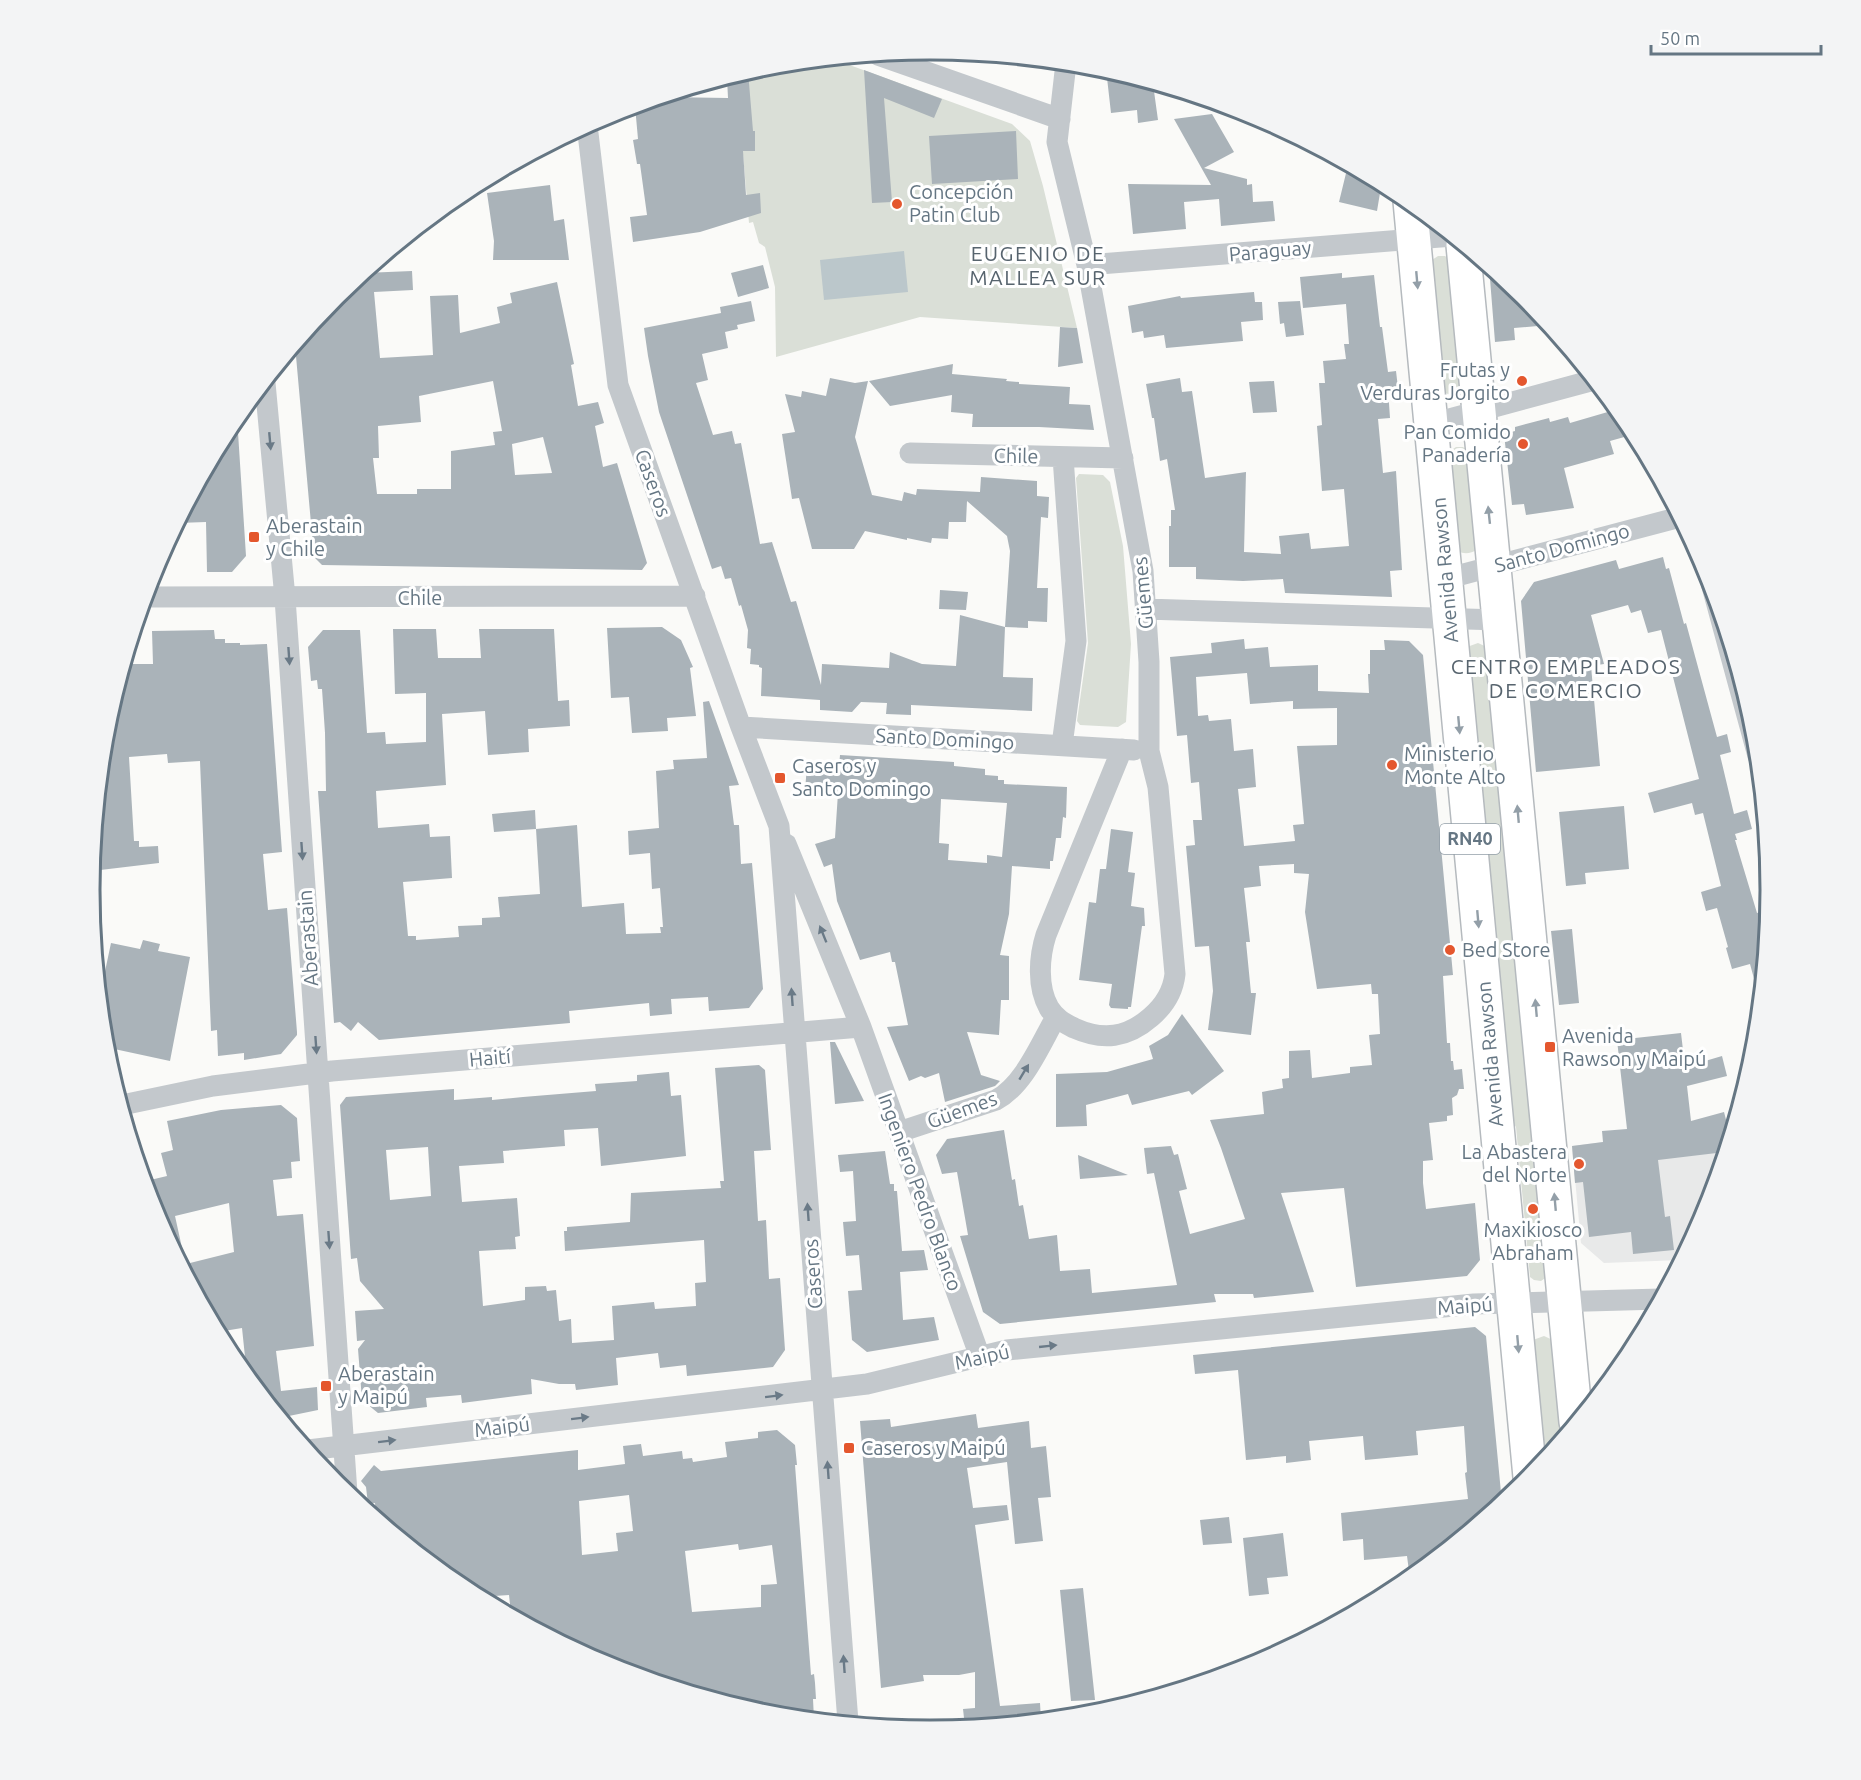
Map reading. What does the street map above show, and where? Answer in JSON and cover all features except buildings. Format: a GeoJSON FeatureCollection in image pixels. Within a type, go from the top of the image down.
{"type":"FeatureCollection","features":[{"type":"Feature","properties":{"kind":"main road","name":"Avenida Rawson"},"geometry":{"type":"LineString","coordinates":[[1411,214],[1529,1465]]}},
{"type":"Feature","properties":{"kind":"main road","name":"RN40"},"geometry":{"type":"LineString","coordinates":[[1464,255],[1575,1412]]}},
{"type":"Feature","properties":{"kind":"street"},"geometry":{"type":"LineString","coordinates":[[896,61],[1060,119]]}},
{"type":"Feature","properties":{"kind":"street","name":"Güemes"},"geometry":{"type":"LineString","coordinates":[[899,1132],[1005,1095],[1022,1077],[1056,1017],[1070,1026],[1104,1037],[1126,1033],[1146,1022],[1163,1006],[1172,988],[1175,974],[1158,787],[1149,750],[1149,662],[1143,571],[1087,266],[1057,142],[1065,71]]}},
{"type":"Feature","properties":{"kind":"street","name":"Caseros"},"geometry":{"type":"LineString","coordinates":[[588,134],[618,386],[741,727],[861,1027]]}},
{"type":"Feature","properties":{"kind":"street","name":"Paraguay"},"geometry":{"type":"LineString","coordinates":[[1087,266],[1442,237]]}},
{"type":"Feature","properties":{"kind":"street"},"geometry":{"type":"LineString","coordinates":[[1431,424],[1587,382]]}},
{"type":"Feature","properties":{"kind":"street","name":"Aberastain"},"geometry":{"type":"LineString","coordinates":[[266,393],[285,598],[346,1479]]}},
{"type":"Feature","properties":{"kind":"street","name":"Chile"},"geometry":{"type":"LineString","coordinates":[[910,453],[1123,458]]}},
{"type":"Feature","properties":{"kind":"street"},"geometry":{"type":"LineString","coordinates":[[1062,745],[1076,641],[1063,457]]}},
{"type":"Feature","properties":{"kind":"street","name":"Santo Domingo"},"geometry":{"type":"LineString","coordinates":[[1445,579],[1673,519]]}},
{"type":"Feature","properties":{"kind":"street","name":"Chile"},"geometry":{"type":"LineString","coordinates":[[155,597],[695,597]]}},
{"type":"Feature","properties":{"kind":"street"},"geometry":{"type":"LineString","coordinates":[[1145,609],[1499,620]]}},
{"type":"Feature","properties":{"kind":"street","name":"Santo Domingo"},"geometry":{"type":"LineString","coordinates":[[741,727],[1149,750]]}},
{"type":"Feature","properties":{"kind":"street"},"geometry":{"type":"LineString","coordinates":[[1056,1017],[1043,991],[1041,969],[1043,943],[1122,749]]}},
{"type":"Feature","properties":{"kind":"street","name":"Caseros"},"geometry":{"type":"LineString","coordinates":[[779,826],[847,1715]]}},
{"type":"Feature","properties":{"kind":"street","name":"Haití"},"geometry":{"type":"LineString","coordinates":[[129,1104],[213,1086],[318,1073],[861,1027]]}},
{"type":"Feature","properties":{"kind":"street","name":"Ingeniero Pedro Blanco"},"geometry":{"type":"LineString","coordinates":[[861,1027],[980,1357]]}},
{"type":"Feature","properties":{"kind":"street","name":"Maipú"},"geometry":{"type":"LineString","coordinates":[[317,1449],[867,1384],[1006,1350],[1474,1304],[1652,1299]]}},
{"type":"Feature","properties":{"kind":"shaded area","name":"Concepción Patin Club"},"geometry":{"type":"Polygon","coordinates":[[[848,65],[1012,124],[1030,141],[1077,328],[920,317],[776,357],[775,287],[765,247],[759,243],[753,222],[749,223],[737,83],[822,67],[848,65]]]}},
{"type":"Feature","properties":{"kind":"shaded area"},"geometry":{"type":"Polygon","coordinates":[[[904,251],[908,292],[824,300],[820,260],[904,251]]]}},
{"type":"Feature","properties":{"kind":"shaded area"},"geometry":{"type":"Polygon","coordinates":[[[1438,256],[1445,256],[1452,261],[1464,389],[1452,395],[1441,392],[1429,262],[1438,256]]]}},
{"type":"Feature","properties":{"kind":"shaded area"},"geometry":{"type":"Polygon","coordinates":[[[1456,447],[1463,447],[1468,451],[1477,550],[1468,553],[1458,551],[1447,453],[1456,447]]]}},
{"type":"Feature","properties":{"kind":"shaded area"},"geometry":{"type":"Polygon","coordinates":[[[1079,474],[1103,475],[1110,482],[1123,546],[1131,644],[1126,722],[1118,727],[1080,725],[1077,721],[1088,643],[1076,478],[1079,474]]]}},
{"type":"Feature","properties":{"kind":"shaded area"},"geometry":{"type":"Polygon","coordinates":[[[1478,643],[1489,648],[1548,1276],[1541,1281],[1530,1277],[1516,1127],[1511,1120],[1467,647],[1478,643]]]}},
{"type":"Feature","properties":{"kind":"shaded area"},"geometry":{"type":"Polygon","coordinates":[[[1723,1133],[1697,1208],[1673,1260],[1604,1263],[1581,1243],[1572,1146],[1604,1142],[1656,1141],[1723,1133]]]}},
{"type":"Feature","properties":{"kind":"shaded area"},"geometry":{"type":"Polygon","coordinates":[[[1544,1336],[1555,1341],[1563,1427],[1541,1452],[1533,1340],[1544,1336]]]}},
{"type":"Feature","properties":{"kind":"place","name":"Concepción Patin Club"},"geometry":{"type":"Point","coordinates":[897,204]}},
{"type":"Feature","properties":{"kind":"place","name":"Frutas y Verduras Jorgito"},"geometry":{"type":"Point","coordinates":[1522,381]}},
{"type":"Feature","properties":{"kind":"place","name":"Pan Comido Panadería"},"geometry":{"type":"Point","coordinates":[1523,444]}},
{"type":"Feature","properties":{"kind":"place","name":"Aberastain y Chile"},"geometry":{"type":"Point","coordinates":[254,537]}},
{"type":"Feature","properties":{"kind":"place","name":"Ministerio Monte Alto"},"geometry":{"type":"Point","coordinates":[1392,765]}},
{"type":"Feature","properties":{"kind":"place","name":"Caseros y Santo Domingo"},"geometry":{"type":"Point","coordinates":[780,778]}},
{"type":"Feature","properties":{"kind":"place","name":"Bed Store"},"geometry":{"type":"Point","coordinates":[1450,950]}},
{"type":"Feature","properties":{"kind":"place","name":"Avenida Rawson y Maipú"},"geometry":{"type":"Point","coordinates":[1550,1047]}},
{"type":"Feature","properties":{"kind":"place","name":"La Abastera del Norte"},"geometry":{"type":"Point","coordinates":[1579,1164]}},
{"type":"Feature","properties":{"kind":"place","name":"Maxikiosco Abraham"},"geometry":{"type":"Point","coordinates":[1533,1209]}},
{"type":"Feature","properties":{"kind":"place","name":"Aberastain y Maipú"},"geometry":{"type":"Point","coordinates":[326,1386]}},
{"type":"Feature","properties":{"kind":"place","name":"Caseros y Maipú"},"geometry":{"type":"Point","coordinates":[849,1448]}},
{"type":"Feature","properties":{"kind":"district","name":"EUGENIO DE MALLEA SUR"},"geometry":{"type":"Point","coordinates":[1038,266]}},
{"type":"Feature","properties":{"kind":"district","name":"CENTRO EMPLEADOS DE COMERCIO"},"geometry":{"type":"Point","coordinates":[1566,679]}}]}
